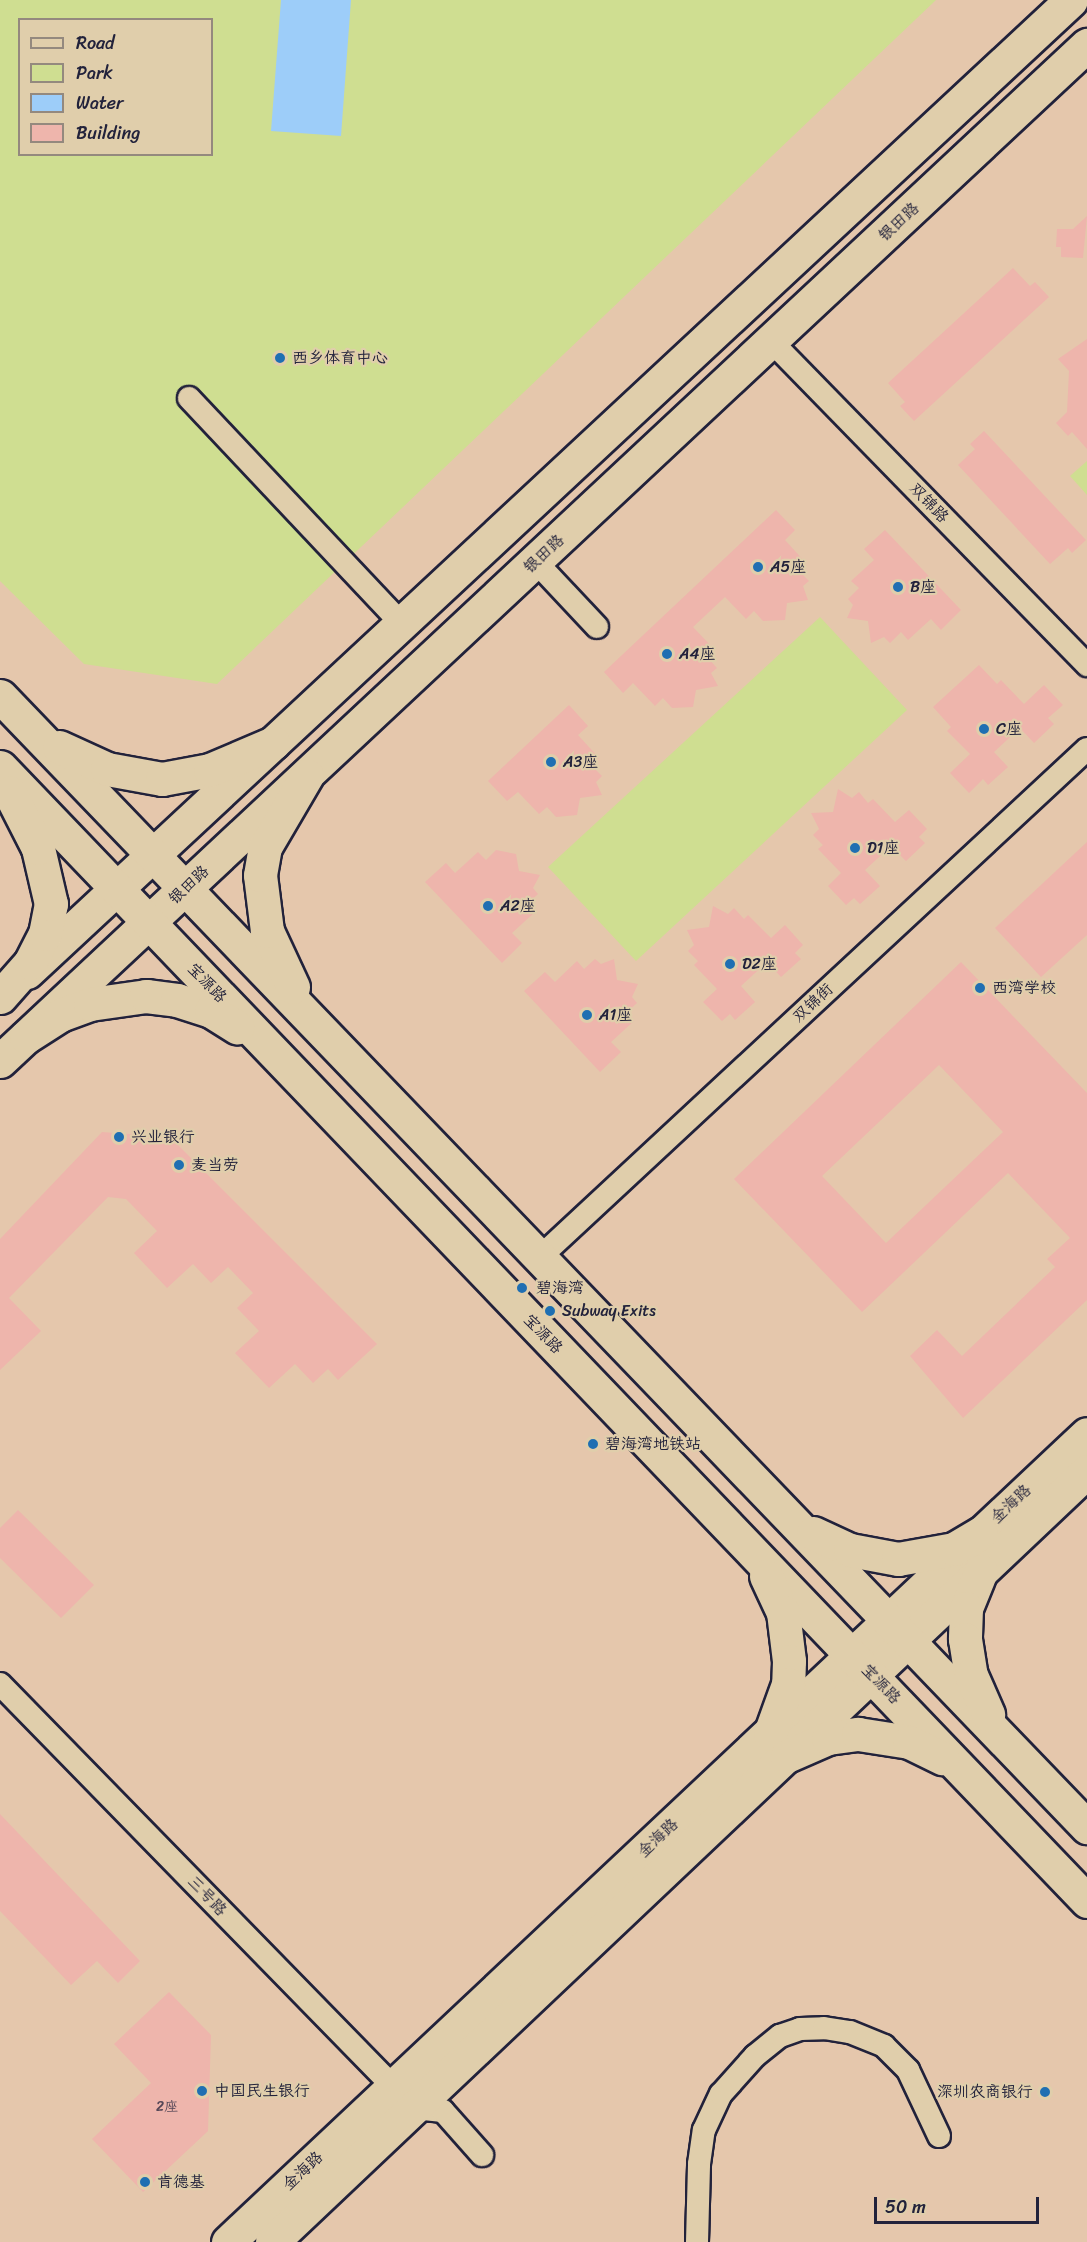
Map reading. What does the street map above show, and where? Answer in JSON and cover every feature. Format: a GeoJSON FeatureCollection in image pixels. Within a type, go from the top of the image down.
{"type":"FeatureCollection","features":[{"type":"Feature","properties":{"kind":"main road"},"geometry":{"type":"LineString","coordinates":[[0,997],[1071,0]]}},
{"type":"Feature","properties":{"kind":"main road","name":"银田路"},"geometry":{"type":"LineString","coordinates":[[0,1061],[1087,45]]}},
{"type":"Feature","properties":{"kind":"main road"},"geometry":{"type":"LineString","coordinates":[[0,696],[1087,1827]]}},
{"type":"Feature","properties":{"kind":"main road"},"geometry":{"type":"LineString","coordinates":[[39,737],[107,769],[162,778],[210,770],[273,743]]}},
{"type":"Feature","properties":{"kind":"main road","name":"宝源路"},"geometry":{"type":"LineString","coordinates":[[0,767],[1087,1901]]}},
{"type":"Feature","properties":{"kind":"main road"},"geometry":{"type":"LineString","coordinates":[[307,775],[265,847],[260,875],[267,931],[309,1017]]}},
{"type":"Feature","properties":{"kind":"main road"},"geometry":{"type":"LineString","coordinates":[[0,776],[38,848],[51,904],[45,934],[30,963],[0,997]]}},
{"type":"Feature","properties":{"kind":"main road"},"geometry":{"type":"LineString","coordinates":[[26,1037],[60,1016],[90,1004],[146,996],[177,1000],[211,1011],[264,1043]]}},
{"type":"Feature","properties":{"kind":"main road","name":"金海路"},"geometry":{"type":"LineString","coordinates":[[228,2242],[403,2097],[779,1745],[899,1630],[981,1533],[1087,1434]]}},
{"type":"Feature","properties":{"kind":"main road","name":"金海路"},"geometry":{"type":"LineString","coordinates":[[899,1630],[981,1571],[1087,1471]]}},
{"type":"Feature","properties":{"kind":"main road"},"geometry":{"type":"LineString","coordinates":[[797,1525],[850,1550],[898,1559],[935,1555],[981,1533]]}},
{"type":"Feature","properties":{"kind":"main road"},"geometry":{"type":"LineString","coordinates":[[752,1551],[774,1588],[787,1634],[788,1684],[779,1745],[828,1738],[879,1735],[909,1742],[940,1757],[981,1791]]}},
{"type":"Feature","properties":{"kind":"main road"},"geometry":{"type":"LineString","coordinates":[[981,1571],[966,1608],[966,1654],[978,1695],[1002,1739]]}},
{"type":"Feature","properties":{"kind":"main road","name":"金海路"},"geometry":{"type":"LineString","coordinates":[[272,2242],[403,2097]]}},
{"type":"Feature","properties":{"kind":"street","name":"双锦路"},"geometry":{"type":"LineString","coordinates":[[771,341],[1087,665]]}},
{"type":"Feature","properties":{"kind":"street"},"geometry":{"type":"LineString","coordinates":[[189,398],[400,623]]}},
{"type":"Feature","properties":{"kind":"street"},"geometry":{"type":"LineString","coordinates":[[536,562],[597,627]]}},
{"type":"Feature","properties":{"kind":"street","name":"双锦街"},"geometry":{"type":"LineString","coordinates":[[539,1258],[1087,749]]}},
{"type":"Feature","properties":{"kind":"street","name":"三号路"},"geometry":{"type":"LineString","coordinates":[[0,1684],[403,2097]]}},
{"type":"Feature","properties":{"kind":"street"},"geometry":{"type":"LineString","coordinates":[[697,2242],[699,2164],[704,2130],[722,2094],[755,2056],[780,2036],[800,2029],[824,2028],[850,2032],[884,2046],[908,2070],[939,2136]]}},
{"type":"Feature","properties":{"kind":"street"},"geometry":{"type":"LineString","coordinates":[[403,2097],[443,2111],[482,2154]]}},
{"type":"Feature","properties":{"kind":"green space","name":"西乡体育中心"},"geometry":{"type":"Polygon","coordinates":[[[0,0],[936,0],[217,684],[84,664],[0,581],[0,0]]]}},
{"type":"Feature","properties":{"kind":"green space"},"geometry":{"type":"Polygon","coordinates":[[[1087,461],[1087,495],[1070,476],[1087,461]]]}},
{"type":"Feature","properties":{"kind":"green space"},"geometry":{"type":"Polygon","coordinates":[[[820,617],[907,710],[636,961],[548,867],[820,617]]]}},
{"type":"Feature","properties":{"kind":"water"},"geometry":{"type":"Polygon","coordinates":[[[281,0],[351,0],[341,136],[271,131],[281,0]]]}},
{"type":"Feature","properties":{"kind":"building"},"geometry":{"type":"Polygon","coordinates":[[[1087,216],[1083,258],[1061,257],[1061,247],[1056,247],[1057,229],[1073,229],[1087,216]]]}},
{"type":"Feature","properties":{"kind":"building"},"geometry":{"type":"Polygon","coordinates":[[[1013,268],[1030,286],[1035,282],[1049,297],[914,421],[900,406],[905,402],[888,383],[1013,268]]]}},
{"type":"Feature","properties":{"kind":"building"},"geometry":{"type":"Polygon","coordinates":[[[1087,339],[1087,449],[1072,432],[1068,436],[1056,423],[1067,412],[1069,371],[1058,359],[1087,339]]]}},
{"type":"Feature","properties":{"kind":"building"},"geometry":{"type":"Polygon","coordinates":[[[984,431],[1086,540],[1072,553],[1068,548],[1050,564],[958,465],[975,449],[970,444],[984,431]]]}},
{"type":"Feature","properties":{"kind":"building"},"geometry":{"type":"Polygon","coordinates":[[[776,510],[795,530],[785,540],[806,563],[798,570],[809,581],[803,586],[808,600],[787,603],[785,620],[763,621],[754,611],[746,619],[725,597],[693,627],[715,650],[707,657],[717,668],[711,673],[718,686],[696,690],[693,707],[672,708],[663,698],[655,706],[633,683],[623,693],[604,672],[776,510]]]}},
{"type":"Feature","properties":{"kind":"building","name":"B座"},"geometry":{"type":"Polygon","coordinates":[[[885,530],[961,610],[941,630],[931,619],[908,640],[901,632],[890,643],[884,637],[871,643],[868,621],[847,618],[853,605],[848,599],[859,588],[851,581],[874,560],[864,549],[885,530]]]}},
{"type":"Feature","properties":{"kind":"building","name":"C座"},"geometry":{"type":"Polygon","coordinates":[[[979,665],[997,684],[1001,680],[1024,704],[1044,685],[1063,705],[1048,718],[1054,724],[1034,743],[1020,728],[994,752],[1008,767],[988,785],[983,779],[969,793],[950,773],[970,754],[947,731],[951,727],[933,707],[979,665]]]}},
{"type":"Feature","properties":{"kind":"building","name":"A3座"},"geometry":{"type":"Polygon","coordinates":[[[569,705],[588,726],[578,735],[599,758],[591,765],[602,776],[596,782],[602,795],[580,798],[577,815],[556,817],[547,807],[539,814],[518,792],[507,801],[488,781],[569,705]]]}},
{"type":"Feature","properties":{"kind":"building","name":"D1座"},"geometry":{"type":"Polygon","coordinates":[[[838,789],[852,798],[859,792],[868,803],[873,799],[895,822],[909,810],[927,829],[919,837],[925,843],[906,861],[891,846],[865,870],[880,886],[860,904],[854,898],[846,905],[828,886],[841,873],[818,849],[823,845],[813,835],[819,829],[811,813],[833,812],[838,789]]]}},
{"type":"Feature","properties":{"kind":"building"},"geometry":{"type":"Polygon","coordinates":[[[1087,842],[1087,935],[1041,977],[995,928],[1087,842]]]}},
{"type":"Feature","properties":{"kind":"building","name":"A2座"},"geometry":{"type":"Polygon","coordinates":[[[496,850],[516,854],[519,871],[540,875],[533,888],[538,894],[527,904],[535,912],[512,933],[522,943],[502,963],[425,882],[446,863],[455,873],[478,852],[486,860],[496,850]]]}},
{"type":"Feature","properties":{"kind":"building","name":"D2座"},"geometry":{"type":"Polygon","coordinates":[[[713,906],[728,914],[734,908],[744,919],[748,915],[771,938],[785,925],[803,945],[795,953],[801,959],[781,977],[767,962],[741,986],[755,1002],[735,1020],[730,1014],[722,1021],[703,1002],[717,989],[694,965],[698,961],[688,951],[694,945],[687,930],[709,927],[713,906]]]}},
{"type":"Feature","properties":{"kind":"building","name":"A1座"},"geometry":{"type":"Polygon","coordinates":[[[595,959],[601,964],[614,959],[617,980],[638,984],[632,997],[637,1003],[626,1013],[634,1021],[611,1042],[621,1052],[600,1072],[524,991],[545,972],[555,982],[577,961],[584,969],[595,959]]]}},
{"type":"Feature","properties":{"kind":"building"},"geometry":{"type":"Polygon","coordinates":[[[961,962],[1087,1093],[1087,1300],[963,1418],[910,1356],[937,1330],[962,1356],[1055,1267],[1047,1259],[1070,1238],[1008,1173],[862,1312],[734,1179],[961,962]],[[939,1065],[822,1176],[886,1243],[1003,1132],[939,1065]]]}},
{"type":"Feature","properties":{"kind":"building"},"geometry":{"type":"Polygon","coordinates":[[[102,1132],[170,1137],[377,1344],[338,1380],[328,1369],[313,1383],[295,1364],[269,1388],[235,1353],[259,1331],[237,1308],[253,1293],[228,1267],[211,1283],[193,1264],[167,1288],[134,1253],[157,1231],[126,1199],[108,1197],[9,1298],[41,1331],[0,1370],[0,1239],[102,1132]]]}},
{"type":"Feature","properties":{"kind":"building"},"geometry":{"type":"Polygon","coordinates":[[[18,1510],[94,1585],[61,1618],[0,1558],[0,1528],[18,1510]]]}},
{"type":"Feature","properties":{"kind":"building"},"geometry":{"type":"Polygon","coordinates":[[[0,1814],[140,1961],[118,1983],[97,1961],[71,1985],[0,1911],[0,1814]]]}},
{"type":"Feature","properties":{"kind":"building"},"geometry":{"type":"Polygon","coordinates":[[[169,1992],[211,2035],[208,2131],[143,2192],[92,2139],[151,2083],[114,2044],[169,1992]]]}},
{"type":"Feature","properties":{"kind":"place","name":"西乡体育中心"},"geometry":{"type":"Point","coordinates":[280,358]}},
{"type":"Feature","properties":{"kind":"place","name":"A5座"},"geometry":{"type":"Point","coordinates":[758,567]}},
{"type":"Feature","properties":{"kind":"place","name":"B座"},"geometry":{"type":"Point","coordinates":[898,587]}},
{"type":"Feature","properties":{"kind":"place","name":"A4座"},"geometry":{"type":"Point","coordinates":[667,654]}},
{"type":"Feature","properties":{"kind":"place","name":"C座"},"geometry":{"type":"Point","coordinates":[984,729]}},
{"type":"Feature","properties":{"kind":"place","name":"A3座"},"geometry":{"type":"Point","coordinates":[551,762]}},
{"type":"Feature","properties":{"kind":"place","name":"D1座"},"geometry":{"type":"Point","coordinates":[855,848]}},
{"type":"Feature","properties":{"kind":"place","name":"A2座"},"geometry":{"type":"Point","coordinates":[488,906]}},
{"type":"Feature","properties":{"kind":"place","name":"D2座"},"geometry":{"type":"Point","coordinates":[730,964]}},
{"type":"Feature","properties":{"kind":"place","name":"西湾学校"},"geometry":{"type":"Point","coordinates":[980,988]}},
{"type":"Feature","properties":{"kind":"place","name":"A1座"},"geometry":{"type":"Point","coordinates":[587,1015]}},
{"type":"Feature","properties":{"kind":"place","name":"兴业银行"},"geometry":{"type":"Point","coordinates":[119,1137]}},
{"type":"Feature","properties":{"kind":"place","name":"麦当劳"},"geometry":{"type":"Point","coordinates":[179,1165]}},
{"type":"Feature","properties":{"kind":"place","name":"碧海湾"},"geometry":{"type":"Point","coordinates":[522,1288]}},
{"type":"Feature","properties":{"kind":"place","name":"Subway Exits"},"geometry":{"type":"Point","coordinates":[550,1311]}},
{"type":"Feature","properties":{"kind":"place","name":"碧海湾地铁站"},"geometry":{"type":"Point","coordinates":[593,1444]}},
{"type":"Feature","properties":{"kind":"place","name":"中国民生银行"},"geometry":{"type":"Point","coordinates":[202,2091]}},
{"type":"Feature","properties":{"kind":"place","name":"深圳农商银行"},"geometry":{"type":"Point","coordinates":[1045,2092]}},
{"type":"Feature","properties":{"kind":"place","name":"肯德基"},"geometry":{"type":"Point","coordinates":[145,2182]}}]}
